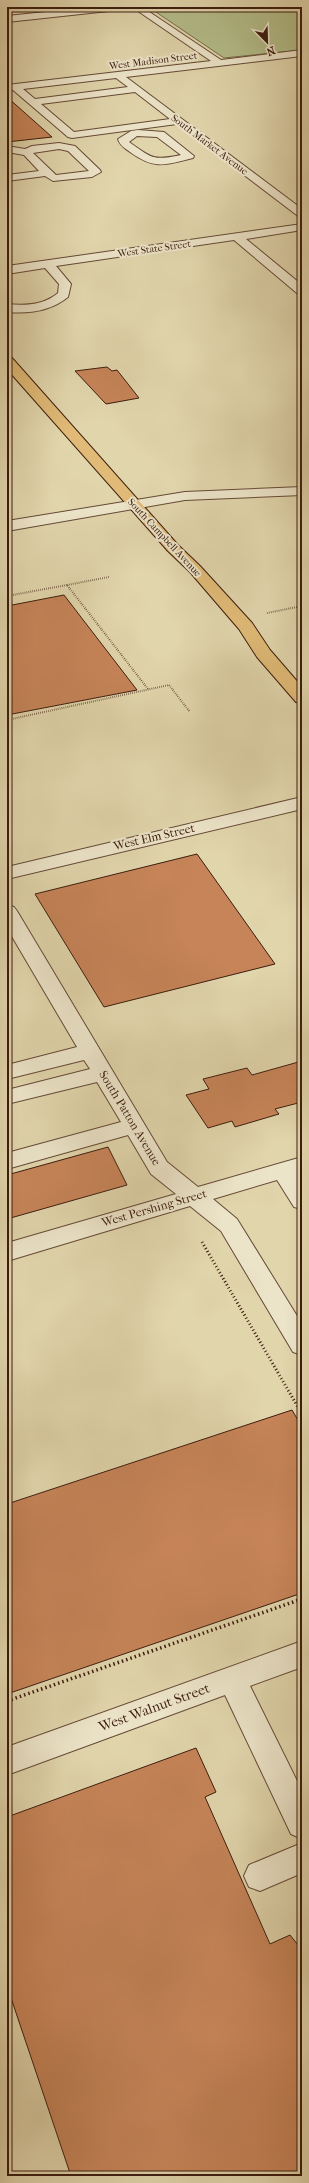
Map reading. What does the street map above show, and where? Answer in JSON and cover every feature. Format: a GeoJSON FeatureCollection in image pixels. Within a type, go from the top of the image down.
{"type":"FeatureCollection","features":[{"type":"Feature","properties":{"kind":"main road","name":"South Campbell Avenue"},"geometry":{"type":"LineString","coordinates":[[7,361],[241,621],[263,653],[302,698]]}},
{"type":"Feature","properties":{"kind":"street"},"geometry":{"type":"LineString","coordinates":[[7,19],[118,7]]}},
{"type":"Feature","properties":{"kind":"street"},"geometry":{"type":"LineString","coordinates":[[136,7],[220,63]]}},
{"type":"Feature","properties":{"kind":"street","name":"West Madison Street"},"geometry":{"type":"LineString","coordinates":[[11,88],[302,53]]}},
{"type":"Feature","properties":{"kind":"street","name":"South Market Avenue"},"geometry":{"type":"LineString","coordinates":[[118,75],[302,214]]}},
{"type":"Feature","properties":{"kind":"street"},"geometry":{"type":"LineString","coordinates":[[11,88],[33,102],[72,135],[132,130],[180,122]]}},
{"type":"Feature","properties":{"kind":"street"},"geometry":{"type":"LineString","coordinates":[[33,102],[137,89]]}},
{"type":"Feature","properties":{"kind":"street"},"geometry":{"type":"LineString","coordinates":[[132,130],[123,139],[124,143],[148,160],[161,162],[189,156],[220,152]]}},
{"type":"Feature","properties":{"kind":"street"},"geometry":{"type":"LineString","coordinates":[[132,130],[160,134],[189,156]]}},
{"type":"Feature","properties":{"kind":"street"},"geometry":{"type":"LineString","coordinates":[[66,146],[72,135]]}},
{"type":"Feature","properties":{"kind":"street"},"geometry":{"type":"LineString","coordinates":[[7,149],[27,153],[46,173],[53,178],[92,174],[96,172],[71,148],[66,146],[32,150],[27,153]]}},
{"type":"Feature","properties":{"kind":"street"},"geometry":{"type":"LineString","coordinates":[[7,178],[46,173]]}},
{"type":"Feature","properties":{"kind":"street","name":"West State Street"},"geometry":{"type":"LineString","coordinates":[[7,270],[302,227]]}},
{"type":"Feature","properties":{"kind":"street"},"geometry":{"type":"LineString","coordinates":[[236,236],[302,291]]}},
{"type":"Feature","properties":{"kind":"street"},"geometry":{"type":"LineString","coordinates":[[7,308],[18,310],[32,308],[52,303],[64,294],[65,284],[48,264]]}},
{"type":"Feature","properties":{"kind":"street"},"geometry":{"type":"LineString","coordinates":[[7,526],[134,503],[220,493],[302,491]]}},
{"type":"Feature","properties":{"kind":"street","name":"West Elm Street"},"geometry":{"type":"LineString","coordinates":[[7,873],[302,803]]}},
{"type":"Feature","properties":{"kind":"street","name":"South Patton Avenue"},"geometry":{"type":"LineString","coordinates":[[7,911],[159,1168],[229,1225],[302,1345]]}},
{"type":"Feature","properties":{"kind":"street"},"geometry":{"type":"LineString","coordinates":[[7,1072],[90,1051]]}},
{"type":"Feature","properties":{"kind":"street"},"geometry":{"type":"LineString","coordinates":[[7,1097],[102,1073]]}},
{"type":"Feature","properties":{"kind":"street"},"geometry":{"type":"LineString","coordinates":[[7,1162],[134,1126]]}},
{"type":"Feature","properties":{"kind":"street"},"geometry":{"type":"LineString","coordinates":[[293,1168],[302,1201]]}},
{"type":"Feature","properties":{"kind":"street","name":"West Pershing Street"},"geometry":{"type":"LineString","coordinates":[[7,1252],[293,1168]]}},
{"type":"Feature","properties":{"kind":"street","name":"West Walnut Street"},"geometry":{"type":"LineString","coordinates":[[7,1761],[302,1654]]}},
{"type":"Feature","properties":{"kind":"street"},"geometry":{"type":"LineString","coordinates":[[232,1679],[302,1824]]}},
{"type":"Feature","properties":{"kind":"street"},"geometry":{"type":"LineString","coordinates":[[260,1876],[302,1858]]}},
{"type":"Feature","properties":{"kind":"path"},"geometry":{"type":"LineString","coordinates":[[7,596],[109,577]]}},
{"type":"Feature","properties":{"kind":"path"},"geometry":{"type":"LineString","coordinates":[[67,585],[148,689]]}},
{"type":"Feature","properties":{"kind":"path"},"geometry":{"type":"LineString","coordinates":[[260,614],[302,606]]}},
{"type":"Feature","properties":{"kind":"path"},"geometry":{"type":"LineString","coordinates":[[7,720],[169,685],[190,712]]}},
{"type":"Feature","properties":{"kind":"path"},"geometry":{"type":"LineString","coordinates":[[200,1238],[302,1414]]}},
{"type":"Feature","properties":{"kind":"path"},"geometry":{"type":"LineString","coordinates":[[7,1701],[302,1599]]}},
{"type":"Feature","properties":{"kind":"green space"},"geometry":{"type":"Polygon","coordinates":[[[302,7],[302,50],[224,58],[150,8],[302,7]]]}},
{"type":"Feature","properties":{"kind":"building"},"geometry":{"type":"Polygon","coordinates":[[[7,97],[52,137],[7,142],[7,97]]]}},
{"type":"Feature","properties":{"kind":"building"},"geometry":{"type":"Polygon","coordinates":[[[107,367],[112,371],[117,370],[139,398],[106,404],[75,371],[107,367]]]}},
{"type":"Feature","properties":{"kind":"building"},"geometry":{"type":"Polygon","coordinates":[[[64,595],[137,690],[7,715],[7,606],[64,595]]]}},
{"type":"Feature","properties":{"kind":"building"},"geometry":{"type":"Polygon","coordinates":[[[197,854],[275,964],[104,1007],[35,894],[197,854]]]}},
{"type":"Feature","properties":{"kind":"building"},"geometry":{"type":"Polygon","coordinates":[[[302,1061],[302,1102],[275,1109],[279,1114],[235,1127],[232,1121],[208,1128],[186,1095],[209,1089],[203,1079],[247,1068],[252,1075],[302,1061]]]}},
{"type":"Feature","properties":{"kind":"building"},"geometry":{"type":"Polygon","coordinates":[[[108,1147],[127,1185],[7,1219],[7,1175],[108,1147]]]}},
{"type":"Feature","properties":{"kind":"building"},"geometry":{"type":"Polygon","coordinates":[[[292,1410],[302,1427],[302,1593],[7,1694],[7,1504],[292,1410]]]}},
{"type":"Feature","properties":{"kind":"building"},"geometry":{"type":"Polygon","coordinates":[[[196,1748],[216,1792],[205,1797],[270,1944],[290,1935],[302,1950],[302,2176],[71,2176],[7,1986],[7,1817],[196,1748]]]}}]}
